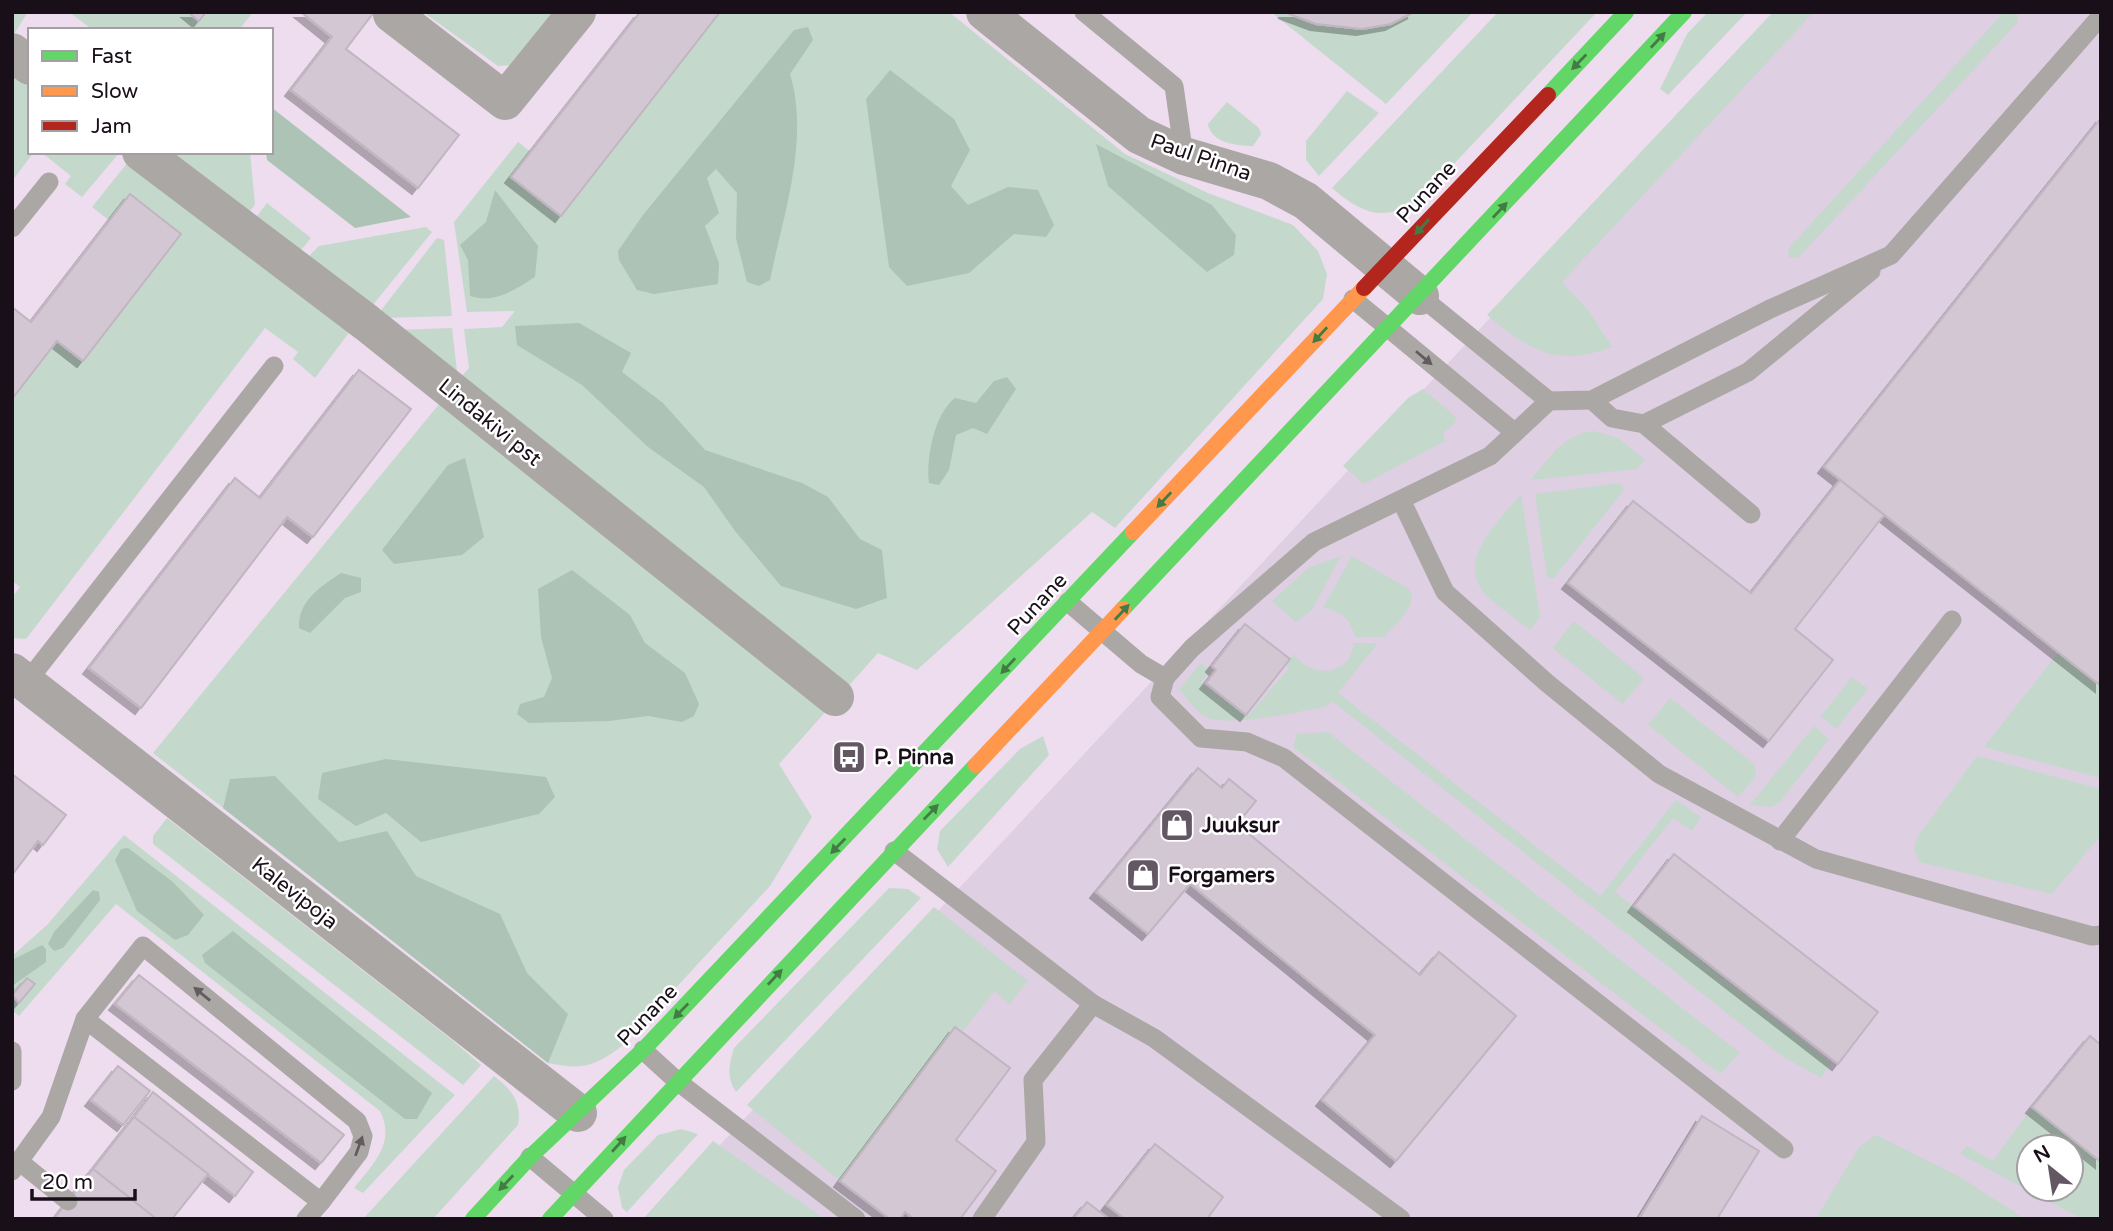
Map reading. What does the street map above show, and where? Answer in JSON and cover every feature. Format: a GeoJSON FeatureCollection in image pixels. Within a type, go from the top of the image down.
{"type":"FeatureCollection","features":[{"type":"Feature","properties":{"kind":"main road","name":"Punane"},"geometry":{"type":"LineString","coordinates":[[473,1219],[530,1157],[643,1050],[1626,12]]}},
{"type":"Feature","properties":{"kind":"main road"},"geometry":{"type":"LineString","coordinates":[[550,1219],[1684,12]]}},
{"type":"Feature","properties":{"kind":"street"},"geometry":{"type":"LineString","coordinates":[[392,14],[505,101],[577,12]]}},
{"type":"Feature","properties":{"kind":"street","name":"Paul Pinna"},"geometry":{"type":"LineString","coordinates":[[985,12],[1139,135],[1184,156],[1269,181],[1306,201],[1420,296]]}},
{"type":"Feature","properties":{"kind":"street"},"geometry":{"type":"LineString","coordinates":[[12,52],[28,64]]}},
{"type":"Feature","properties":{"kind":"street","name":"Lindakivi pst"},"geometry":{"type":"LineString","coordinates":[[144,154],[367,323],[835,697]]}},
{"type":"Feature","properties":{"kind":"street","name":"Kalevipoja"},"geometry":{"type":"LineString","coordinates":[[19,677],[578,1113]]}},
{"type":"Feature","properties":{"kind":"lane"},"geometry":{"type":"LineString","coordinates":[[1084,12],[1174,86],[1184,156]]}},
{"type":"Feature","properties":{"kind":"lane"},"geometry":{"type":"LineString","coordinates":[[1644,424],[1748,372],[1891,255],[2101,16]]}},
{"type":"Feature","properties":{"kind":"lane"},"geometry":{"type":"LineString","coordinates":[[12,228],[49,182]]}},
{"type":"Feature","properties":{"kind":"lane"},"geometry":{"type":"LineString","coordinates":[[1784,1149],[1284,758],[1247,742],[1202,738],[1160,697],[1165,678],[1192,648],[1314,542],[1402,502],[1490,456],[1513,431],[1549,401],[1592,400],[1770,309],[1891,255]]}},
{"type":"Feature","properties":{"kind":"lane"},"geometry":{"type":"LineString","coordinates":[[1420,296],[1549,401]]}},
{"type":"Feature","properties":{"kind":"lane"},"geometry":{"type":"LineString","coordinates":[[1353,299],[1513,431]]}},
{"type":"Feature","properties":{"kind":"lane"},"geometry":{"type":"LineString","coordinates":[[19,677],[274,366]]}},
{"type":"Feature","properties":{"kind":"lane"},"geometry":{"type":"LineString","coordinates":[[1592,400],[1612,418],[1644,424],[1751,514]]}},
{"type":"Feature","properties":{"kind":"lane"},"geometry":{"type":"LineString","coordinates":[[1402,502],[1445,592],[1547,683],[1659,774],[1816,859],[2092,936],[2101,935]]}},
{"type":"Feature","properties":{"kind":"lane"},"geometry":{"type":"LineString","coordinates":[[1068,602],[1141,664],[1165,678]]}},
{"type":"Feature","properties":{"kind":"lane"},"geometry":{"type":"LineString","coordinates":[[1780,841],[1952,620]]}},
{"type":"Feature","properties":{"kind":"lane"},"geometry":{"type":"LineString","coordinates":[[894,851],[1093,1004],[1154,1038],[1401,1219]]}},
{"type":"Feature","properties":{"kind":"lane"},"geometry":{"type":"LineString","coordinates":[[68,1200],[16,1166],[51,1117],[85,1019],[143,946],[357,1121],[363,1136],[359,1152],[306,1219]]}},
{"type":"Feature","properties":{"kind":"lane"},"geometry":{"type":"LineString","coordinates":[[982,1219],[1036,1142],[1033,1080],[1093,1004]]}},
{"type":"Feature","properties":{"kind":"lane"},"geometry":{"type":"LineString","coordinates":[[85,1019],[321,1202]]}},
{"type":"Feature","properties":{"kind":"lane"},"geometry":{"type":"LineString","coordinates":[[643,1050],[677,1081],[856,1219]]}},
{"type":"Feature","properties":{"kind":"lane"},"geometry":{"type":"LineString","coordinates":[[12,1051],[12,1081]]}},
{"type":"Feature","properties":{"kind":"lane"},"geometry":{"type":"LineString","coordinates":[[530,1157],[604,1219]]}},
{"type":"Feature","properties":{"kind":"shaded area"},"geometry":{"type":"Polygon","coordinates":[[[1775,12],[2101,12],[2101,1219],[651,1219],[1775,12]]]}},
{"type":"Feature","properties":{"kind":"green space"},"geometry":{"type":"Polygon","coordinates":[[[12,12],[28,12],[14,34],[12,33],[12,12]]]}},
{"type":"Feature","properties":{"kind":"green space"},"geometry":{"type":"Polygon","coordinates":[[[69,12],[188,12],[199,21],[206,12],[253,12],[241,28],[90,28],[69,12]]]}},
{"type":"Feature","properties":{"kind":"green space"},"geometry":{"type":"Polygon","coordinates":[[[423,12],[560,12],[512,65],[498,66],[423,12]]]}},
{"type":"Feature","properties":{"kind":"green space"},"geometry":{"type":"Polygon","coordinates":[[[720,12],[949,12],[1125,154],[1208,193],[1293,225],[1318,251],[1327,274],[1323,299],[1115,528],[1092,512],[917,670],[878,653],[779,764],[812,817],[770,886],[622,1046],[587,1065],[560,1065],[548,1063],[153,753],[458,381],[393,330],[452,328],[458,380],[469,368],[464,329],[502,327],[515,311],[467,312],[454,222],[518,142],[531,152],[562,216],[720,12]]]}},
{"type":"Feature","properties":{"kind":"green space"},"geometry":{"type":"Polygon","coordinates":[[[1271,12],[1284,12],[1316,24],[1362,29],[1391,24],[1414,12],[1473,12],[1386,104],[1271,12]]]}},
{"type":"Feature","properties":{"kind":"green space"},"geometry":{"type":"Polygon","coordinates":[[[1498,12],[1597,12],[1420,200],[1395,211],[1374,212],[1354,204],[1332,188],[1498,12]]]}},
{"type":"Feature","properties":{"kind":"green space"},"geometry":{"type":"Polygon","coordinates":[[[1708,12],[1747,12],[1668,95],[1660,89],[1687,34],[1708,12]]]}},
{"type":"Feature","properties":{"kind":"green space"},"geometry":{"type":"Polygon","coordinates":[[[1773,12],[1814,12],[1562,282],[1589,311],[1612,347],[1575,356],[1544,352],[1516,338],[1487,315],[1773,12]]]}},
{"type":"Feature","properties":{"kind":"green space"},"geometry":{"type":"Polygon","coordinates":[[[2004,12],[2017,12],[2018,22],[1799,257],[1789,258],[1788,249],[2004,12]]]}},
{"type":"Feature","properties":{"kind":"green space"},"geometry":{"type":"Polygon","coordinates":[[[808,27],[813,40],[790,74],[795,99],[796,151],[770,280],[759,286],[747,282],[736,238],[737,193],[716,169],[707,178],[719,213],[705,226],[719,263],[718,284],[654,294],[637,290],[619,260],[618,251],[643,215],[794,30],[808,27]]]}},
{"type":"Feature","properties":{"kind":"green space"},"geometry":{"type":"Polygon","coordinates":[[[12,65],[28,77],[28,154],[32,154],[12,181],[12,65]]]}},
{"type":"Feature","properties":{"kind":"green space"},"geometry":{"type":"Polygon","coordinates":[[[890,70],[954,119],[970,150],[951,186],[968,205],[1008,187],[1038,190],[1054,225],[1046,237],[1014,234],[969,273],[907,286],[889,267],[866,99],[890,70]]]}},
{"type":"Feature","properties":{"kind":"green space"},"geometry":{"type":"Polygon","coordinates":[[[1347,91],[1379,113],[1319,176],[1306,160],[1306,141],[1347,91]]]}},
{"type":"Feature","properties":{"kind":"green space"},"geometry":{"type":"Polygon","coordinates":[[[1227,102],[1259,128],[1261,134],[1253,146],[1226,142],[1210,130],[1208,124],[1227,102]]]}},
{"type":"Feature","properties":{"kind":"green space"},"geometry":{"type":"Polygon","coordinates":[[[273,109],[411,217],[355,228],[267,160],[266,154],[273,154],[273,109]]]}},
{"type":"Feature","properties":{"kind":"green space"},"geometry":{"type":"Polygon","coordinates":[[[1096,144],[1212,205],[1236,235],[1234,255],[1207,272],[1108,186],[1096,144]]]}},
{"type":"Feature","properties":{"kind":"green space"},"geometry":{"type":"Polygon","coordinates":[[[44,154],[118,154],[82,197],[65,184],[71,176],[44,154]]]}},
{"type":"Feature","properties":{"kind":"green space"},"geometry":{"type":"Polygon","coordinates":[[[170,154],[250,154],[255,204],[247,216],[170,154]]]}},
{"type":"Feature","properties":{"kind":"green space"},"geometry":{"type":"Polygon","coordinates":[[[132,157],[351,330],[315,378],[293,359],[298,352],[265,328],[26,639],[12,638],[12,597],[20,587],[12,581],[12,399],[57,341],[83,360],[181,234],[130,194],[110,221],[92,207],[132,157]]]}},
{"type":"Feature","properties":{"kind":"green space"},"geometry":{"type":"Polygon","coordinates":[[[495,190],[538,246],[535,277],[496,297],[479,298],[470,296],[468,260],[460,245],[486,222],[495,190]]]}},
{"type":"Feature","properties":{"kind":"green space"},"geometry":{"type":"Polygon","coordinates":[[[267,203],[311,238],[297,255],[253,221],[267,203]]]}},
{"type":"Feature","properties":{"kind":"green space"},"geometry":{"type":"Polygon","coordinates":[[[426,227],[432,232],[368,311],[304,261],[319,246],[426,227]]]}},
{"type":"Feature","properties":{"kind":"green space"},"geometry":{"type":"Polygon","coordinates":[[[437,238],[444,240],[452,316],[382,318],[379,313],[437,238]]]}},
{"type":"Feature","properties":{"kind":"green space"},"geometry":{"type":"Polygon","coordinates":[[[579,323],[631,353],[622,372],[663,403],[705,450],[802,483],[828,497],[860,539],[882,550],[887,598],[856,609],[781,586],[735,531],[704,487],[648,447],[582,385],[517,345],[515,326],[579,323]]]}},
{"type":"Feature","properties":{"kind":"green space"},"geometry":{"type":"Polygon","coordinates":[[[1007,377],[1016,389],[987,434],[973,428],[956,435],[949,470],[939,485],[929,483],[930,449],[937,425],[948,405],[955,398],[976,403],[994,381],[1007,377]]]}},
{"type":"Feature","properties":{"kind":"green space"},"geometry":{"type":"Polygon","coordinates":[[[1423,389],[1457,418],[1443,433],[1445,441],[1364,484],[1343,466],[1408,398],[1423,389]]]}},
{"type":"Feature","properties":{"kind":"green space"},"geometry":{"type":"Polygon","coordinates":[[[1593,431],[1618,438],[1645,460],[1637,469],[1531,480],[1565,442],[1582,433],[1593,431]]]}},
{"type":"Feature","properties":{"kind":"green space"},"geometry":{"type":"Polygon","coordinates":[[[465,458],[484,537],[462,555],[394,564],[382,550],[448,465],[465,458]]]}},
{"type":"Feature","properties":{"kind":"green space"},"geometry":{"type":"Polygon","coordinates":[[[1621,483],[1624,490],[1553,579],[1547,577],[1535,494],[1621,483]]]}},
{"type":"Feature","properties":{"kind":"green space"},"geometry":{"type":"Polygon","coordinates":[[[1521,494],[1540,617],[1530,630],[1487,596],[1478,583],[1475,569],[1483,542],[1521,494]]]}},
{"type":"Feature","properties":{"kind":"green space"},"geometry":{"type":"Polygon","coordinates":[[[1341,556],[1312,610],[1296,622],[1272,601],[1308,568],[1341,556]]]}},
{"type":"Feature","properties":{"kind":"green space"},"geometry":{"type":"Polygon","coordinates":[[[1352,556],[1409,589],[1412,595],[1405,614],[1384,637],[1355,637],[1344,617],[1323,608],[1352,556]]]}},
{"type":"Feature","properties":{"kind":"green space"},"geometry":{"type":"Polygon","coordinates":[[[572,570],[630,615],[645,643],[685,673],[699,704],[694,716],[682,722],[648,716],[609,721],[529,723],[517,714],[520,704],[544,697],[552,678],[541,637],[538,589],[572,570]]]}},
{"type":"Feature","properties":{"kind":"green space"},"geometry":{"type":"Polygon","coordinates":[[[341,573],[361,578],[361,592],[345,598],[310,633],[299,628],[306,602],[318,589],[341,573]]]}},
{"type":"Feature","properties":{"kind":"green space"},"geometry":{"type":"Polygon","coordinates":[[[1574,621],[1644,678],[1623,704],[1553,648],[1574,621]]]}},
{"type":"Feature","properties":{"kind":"green space"},"geometry":{"type":"Polygon","coordinates":[[[1354,643],[1378,643],[1338,693],[1600,896],[1676,800],[1701,817],[1692,831],[1673,818],[1615,892],[1831,1063],[1821,1078],[1780,1055],[1332,701],[1326,707],[1282,715],[1247,720],[1216,720],[1198,712],[1179,689],[1201,663],[1210,671],[1201,683],[1248,716],[1289,668],[1286,665],[1294,654],[1310,668],[1329,671],[1345,663],[1354,643]]]}},
{"type":"Feature","properties":{"kind":"green space"},"geometry":{"type":"Polygon","coordinates":[[[2058,653],[2101,686],[2101,778],[1984,747],[2058,653]]]}},
{"type":"Feature","properties":{"kind":"green space"},"geometry":{"type":"Polygon","coordinates":[[[1852,677],[1868,689],[1836,729],[1821,716],[1852,677]]]}},
{"type":"Feature","properties":{"kind":"green space"},"geometry":{"type":"Polygon","coordinates":[[[1670,698],[1754,764],[1756,776],[1738,797],[1648,725],[1670,698]]]}},
{"type":"Feature","properties":{"kind":"green space"},"geometry":{"type":"Polygon","coordinates":[[[1814,726],[1829,739],[1780,802],[1771,807],[1750,805],[1814,726]]]}},
{"type":"Feature","properties":{"kind":"green space"},"geometry":{"type":"Polygon","coordinates":[[[1328,732],[1740,1053],[1720,1074],[1293,747],[1297,734],[1328,732]]]}},
{"type":"Feature","properties":{"kind":"green space"},"geometry":{"type":"Polygon","coordinates":[[[1043,736],[1049,755],[948,867],[937,849],[940,831],[1020,749],[1043,736]]]}},
{"type":"Feature","properties":{"kind":"green space"},"geometry":{"type":"Polygon","coordinates":[[[1977,756],[2101,789],[2101,835],[2052,894],[1919,862],[1914,849],[1917,837],[1977,756]]]}},
{"type":"Feature","properties":{"kind":"green space"},"geometry":{"type":"Polygon","coordinates":[[[386,759],[546,777],[555,797],[539,814],[421,842],[386,813],[356,826],[318,799],[322,773],[386,759]]]}},
{"type":"Feature","properties":{"kind":"green space"},"geometry":{"type":"Polygon","coordinates":[[[275,776],[339,842],[387,831],[416,876],[500,914],[527,973],[568,1014],[548,1063],[223,808],[230,779],[275,776]]]}},
{"type":"Feature","properties":{"kind":"green space"},"geometry":{"type":"Polygon","coordinates":[[[167,818],[481,1065],[463,1085],[153,844],[153,836],[167,818]]]}},
{"type":"Feature","properties":{"kind":"green space"},"geometry":{"type":"Polygon","coordinates":[[[124,835],[455,1095],[363,1193],[354,1188],[375,1162],[384,1143],[384,1123],[380,1111],[116,904],[19,1016],[12,1010],[12,956],[47,925],[124,835]]]}},
{"type":"Feature","properties":{"kind":"green space"},"geometry":{"type":"Polygon","coordinates":[[[128,848],[173,882],[204,915],[188,935],[175,940],[137,911],[115,860],[121,849],[128,848]]]}},
{"type":"Feature","properties":{"kind":"green space"},"geometry":{"type":"Polygon","coordinates":[[[889,888],[908,889],[921,898],[736,1092],[729,1071],[734,1048],[889,888]]]}},
{"type":"Feature","properties":{"kind":"green space"},"geometry":{"type":"Polygon","coordinates":[[[93,890],[99,892],[100,900],[63,948],[54,951],[48,944],[54,932],[93,890]]]}},
{"type":"Feature","properties":{"kind":"green space"},"geometry":{"type":"Polygon","coordinates":[[[934,907],[1028,981],[1009,1005],[995,991],[962,1032],[955,1027],[840,1181],[747,1105],[934,907]]]}},
{"type":"Feature","properties":{"kind":"green space"},"geometry":{"type":"Polygon","coordinates":[[[233,931],[432,1093],[417,1119],[405,1119],[205,963],[202,955],[233,931]]]}},
{"type":"Feature","properties":{"kind":"green space"},"geometry":{"type":"Polygon","coordinates":[[[42,945],[46,949],[46,962],[12,986],[12,960],[42,945]]]}},
{"type":"Feature","properties":{"kind":"green space"},"geometry":{"type":"Polygon","coordinates":[[[494,1076],[517,1103],[518,1125],[433,1219],[363,1219],[494,1076]]]}},
{"type":"Feature","properties":{"kind":"green space"},"geometry":{"type":"Polygon","coordinates":[[[2032,1107],[2065,1133],[2015,1133],[2015,1183],[1960,1154],[1967,1146],[1993,1161],[2032,1107]]]}},
{"type":"Feature","properties":{"kind":"green space"},"geometry":{"type":"Polygon","coordinates":[[[681,1129],[698,1134],[627,1212],[622,1208],[618,1187],[624,1170],[658,1135],[681,1129]]]}},
{"type":"Feature","properties":{"kind":"green space"},"geometry":{"type":"Polygon","coordinates":[[[1876,1135],[1960,1177],[2025,1219],[1816,1219],[1859,1147],[1876,1135]]]}},
{"type":"Feature","properties":{"kind":"green space"},"geometry":{"type":"Polygon","coordinates":[[[713,1141],[815,1212],[824,1219],[643,1219],[713,1141]]]}},
{"type":"Feature","properties":{"kind":"green space"},"geometry":{"type":"Polygon","coordinates":[[[2085,1149],[2101,1162],[2101,1219],[2082,1219],[2052,1203],[2085,1203],[2085,1149]]]}},
{"type":"Feature","properties":{"kind":"building"},"geometry":{"type":"Polygon","coordinates":[[[188,12],[206,12],[199,21],[188,12]]]}},
{"type":"Feature","properties":{"kind":"building"},"geometry":{"type":"Polygon","coordinates":[[[301,12],[374,12],[346,49],[459,135],[418,188],[291,90],[332,37],[301,12]]]}},
{"type":"Feature","properties":{"kind":"building"},"geometry":{"type":"Polygon","coordinates":[[[640,12],[720,12],[561,216],[511,177],[640,12]]]}},
{"type":"Feature","properties":{"kind":"building"},"geometry":{"type":"Polygon","coordinates":[[[1284,12],[1414,12],[1391,24],[1362,29],[1316,24],[1284,12]]]}},
{"type":"Feature","properties":{"kind":"building"},"geometry":{"type":"Polygon","coordinates":[[[2101,118],[2101,686],[1824,467],[2101,118]]]}},
{"type":"Feature","properties":{"kind":"building"},"geometry":{"type":"Polygon","coordinates":[[[130,194],[181,234],[83,361],[57,341],[12,399],[12,307],[31,322],[130,194]]]}},
{"type":"Feature","properties":{"kind":"building"},"geometry":{"type":"Polygon","coordinates":[[[359,370],[411,409],[313,537],[287,517],[141,708],[89,668],[235,478],[260,498],[359,370]]]}},
{"type":"Feature","properties":{"kind":"building"},"geometry":{"type":"Polygon","coordinates":[[[1840,480],[1884,515],[1795,629],[1833,660],[1769,741],[1568,583],[1633,501],[1751,593],[1840,480]]]}},
{"type":"Feature","properties":{"kind":"building"},"geometry":{"type":"Polygon","coordinates":[[[1245,624],[1290,659],[1246,715],[1206,683],[1216,670],[1212,666],[1245,624]]]}},
{"type":"Feature","properties":{"kind":"building"},"geometry":{"type":"Polygon","coordinates":[[[1198,768],[1222,788],[1229,779],[1256,801],[1237,824],[1420,975],[1439,952],[1516,1016],[1396,1161],[1322,1100],[1375,1035],[1190,884],[1148,934],[1096,892],[1198,768]]]}},
{"type":"Feature","properties":{"kind":"building"},"geometry":{"type":"Polygon","coordinates":[[[12,774],[66,815],[43,845],[38,841],[12,875],[12,774]]]}},
{"type":"Feature","properties":{"kind":"building"},"geometry":{"type":"Polygon","coordinates":[[[1674,854],[1878,1012],[1838,1064],[1634,906],[1674,854]]]}},
{"type":"Feature","properties":{"kind":"building"},"geometry":{"type":"Polygon","coordinates":[[[139,975],[344,1135],[321,1163],[115,1004],[139,975]]]}},
{"type":"Feature","properties":{"kind":"building"},"geometry":{"type":"Polygon","coordinates":[[[27,978],[35,984],[19,1003],[12,995],[27,978]]]}},
{"type":"Feature","properties":{"kind":"building"},"geometry":{"type":"Polygon","coordinates":[[[955,1027],[1010,1068],[956,1140],[996,1171],[960,1219],[914,1219],[905,1212],[900,1219],[890,1219],[840,1181],[955,1027]]]}},
{"type":"Feature","properties":{"kind":"building"},"geometry":{"type":"Polygon","coordinates":[[[2090,1036],[2101,1045],[2101,1162],[2085,1149],[2085,1133],[2065,1133],[2032,1107],[2090,1036]]]}},
{"type":"Feature","properties":{"kind":"building"},"geometry":{"type":"Polygon","coordinates":[[[118,1066],[150,1091],[123,1125],[91,1100],[118,1066]]]}},
{"type":"Feature","properties":{"kind":"building"},"geometry":{"type":"Polygon","coordinates":[[[153,1092],[253,1172],[235,1196],[134,1117],[153,1092]]]}},
{"type":"Feature","properties":{"kind":"building"},"geometry":{"type":"Polygon","coordinates":[[[1702,1116],[1759,1151],[1717,1219],[1639,1219],[1702,1116]]]}},
{"type":"Feature","properties":{"kind":"building"},"geometry":{"type":"Polygon","coordinates":[[[134,1117],[208,1174],[172,1219],[156,1219],[93,1169],[134,1117]]]}},
{"type":"Feature","properties":{"kind":"building"},"geometry":{"type":"Polygon","coordinates":[[[1155,1144],[1223,1197],[1207,1219],[1125,1219],[1107,1205],[1155,1144]]]}},
{"type":"Feature","properties":{"kind":"building"},"geometry":{"type":"Polygon","coordinates":[[[93,1169],[154,1217],[54,1219],[93,1169]]]}},
{"type":"Feature","properties":{"kind":"building"},"geometry":{"type":"Polygon","coordinates":[[[1087,1202],[1109,1219],[1073,1219],[1087,1202]]]}},
{"type":"Feature","properties":{"kind":"traffic: fast"},"geometry":{"type":"LineString","coordinates":[[1548,95],[1626,12]]}},
{"type":"Feature","properties":{"kind":"traffic: fast"},"geometry":{"type":"LineString","coordinates":[[1123,609],[1684,12]]}},
{"type":"Feature","properties":{"kind":"traffic: fast"},"geometry":{"type":"LineString","coordinates":[[473,1219],[530,1157],[643,1050],[1133,532]]}},
{"type":"Feature","properties":{"kind":"traffic: fast"},"geometry":{"type":"LineString","coordinates":[[550,1219],[976,765]]}},
{"type":"Feature","properties":{"kind":"traffic: slow"},"geometry":{"type":"LineString","coordinates":[[1133,532],[1364,288]]}},
{"type":"Feature","properties":{"kind":"traffic: slow"},"geometry":{"type":"LineString","coordinates":[[976,765],[1123,609]]}},
{"type":"Feature","properties":{"kind":"traffic: jam"},"geometry":{"type":"LineString","coordinates":[[1364,288],[1548,95]]}},
{"type":"Feature","properties":{"kind":"place","name":"P. Pinna"},"geometry":{"type":"Point","coordinates":[849,757]}},
{"type":"Feature","properties":{"kind":"place","name":"Juuksur"},"geometry":{"type":"Point","coordinates":[1177,825]}},
{"type":"Feature","properties":{"kind":"place","name":"Forgamers"},"geometry":{"type":"Point","coordinates":[1143,875]}}]}
